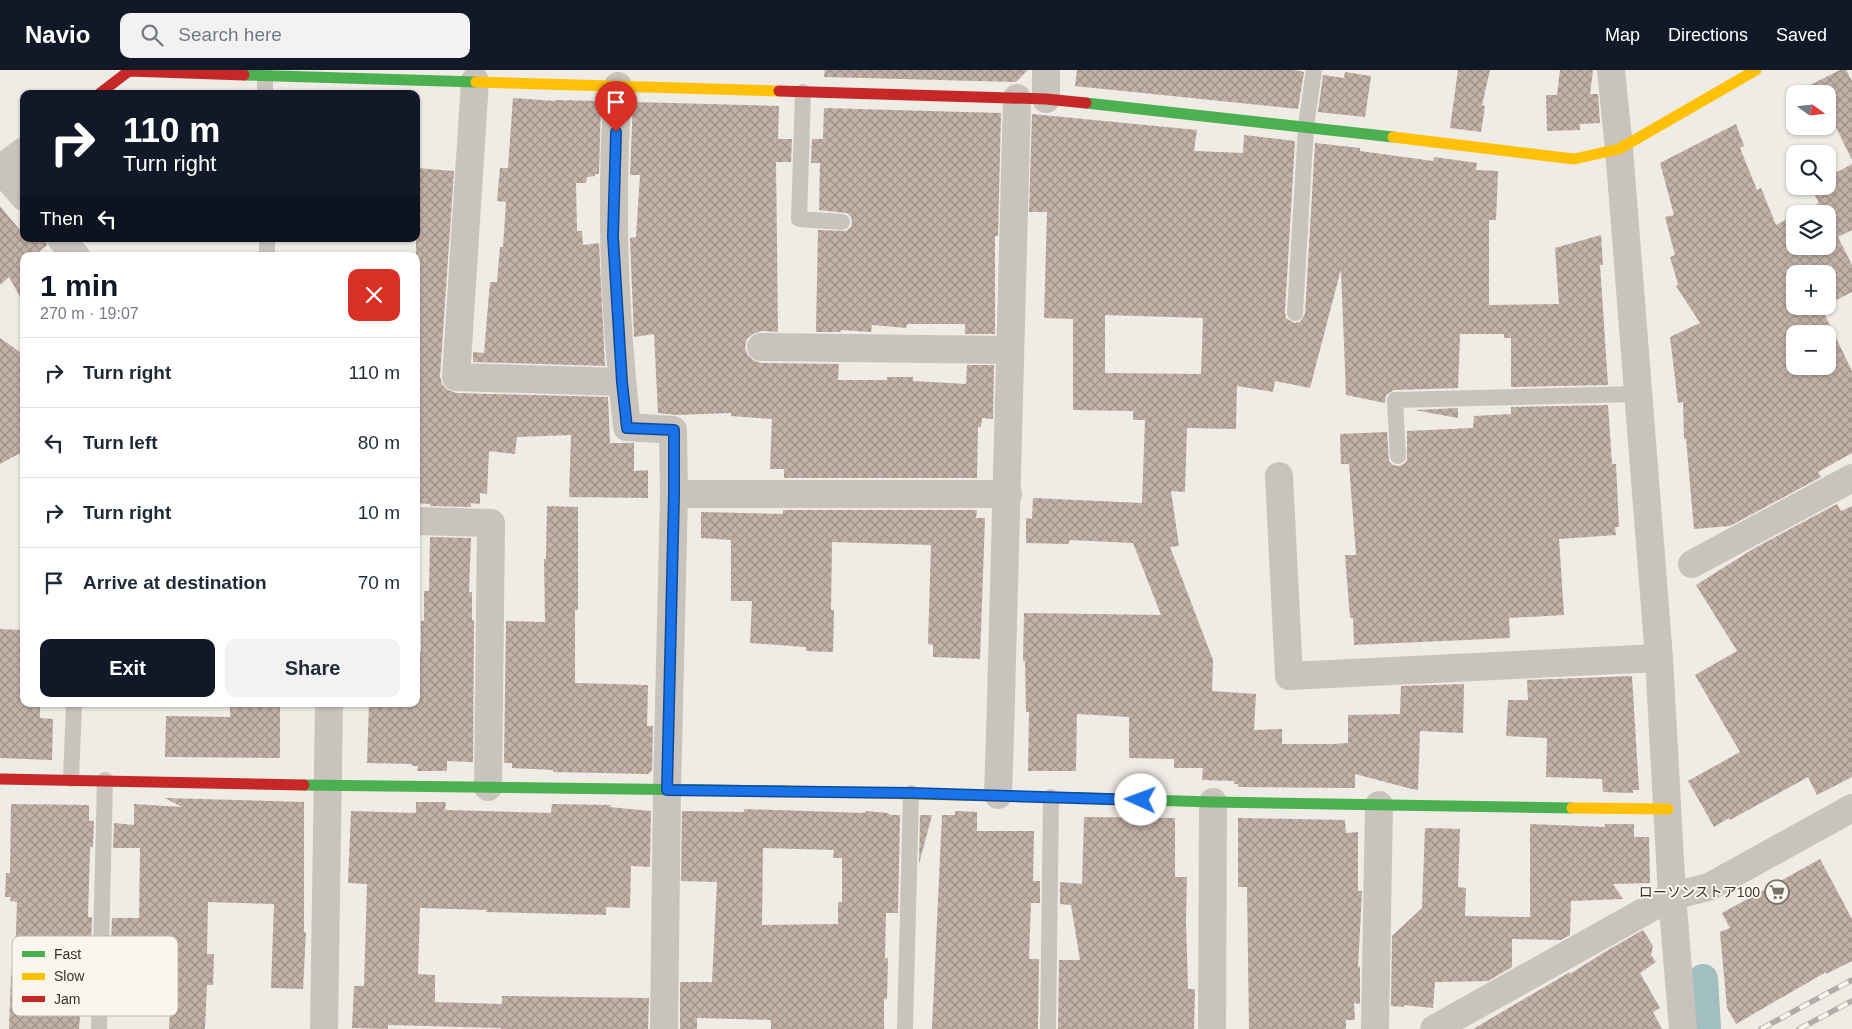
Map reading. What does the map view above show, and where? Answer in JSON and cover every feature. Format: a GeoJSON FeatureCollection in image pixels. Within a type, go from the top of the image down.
{"type":"FeatureCollection","features":[{"type":"Feature","properties":{"kind":"street"},"geometry":{"type":"LineString","coordinates":[[104,90],[129,70],[265,75],[361,74],[475,82],[626,81],[803,92],[1046,99],[1306,126],[1574,159],[1619,149],[1756,70]]}},
{"type":"Feature","properties":{"kind":"street"},"geometry":{"type":"LineString","coordinates":[[1046,70],[1046,99]]}},
{"type":"Feature","properties":{"kind":"street"},"geometry":{"type":"LineString","coordinates":[[1611,70],[1619,149],[1659,658],[1672,896],[1682,1029]]}},
{"type":"Feature","properties":{"kind":"street"},"geometry":{"type":"LineString","coordinates":[[626,81],[613,237],[622,382],[627,428],[674,430],[664,1029]]}},
{"type":"Feature","properties":{"kind":"street"},"geometry":{"type":"LineString","coordinates":[[475,82],[456,377],[622,382]]}},
{"type":"Feature","properties":{"kind":"street"},"geometry":{"type":"LineString","coordinates":[[998,796],[1008,494],[1017,98]]}},
{"type":"Feature","properties":{"kind":"street"},"geometry":{"type":"LineString","coordinates":[[20,154],[0,170],[20,192]]}},
{"type":"Feature","properties":{"kind":"street"},"geometry":{"type":"LineString","coordinates":[[64,242],[72,252]]}},
{"type":"Feature","properties":{"kind":"street"},"geometry":{"type":"LineString","coordinates":[[761,347],[1010,350]]}},
{"type":"Feature","properties":{"kind":"street"},"geometry":{"type":"LineString","coordinates":[[1278,476],[1289,676],[1659,658]]}},
{"type":"Feature","properties":{"kind":"street"},"geometry":{"type":"LineString","coordinates":[[1692,564],[1852,478]]}},
{"type":"Feature","properties":{"kind":"street"},"geometry":{"type":"LineString","coordinates":[[674,494],[1008,494]]}},
{"type":"Feature","properties":{"kind":"street"},"geometry":{"type":"LineString","coordinates":[[420,521],[491,523],[488,787]]}},
{"type":"Feature","properties":{"kind":"street"},"geometry":{"type":"LineString","coordinates":[[324,1029],[329,707]]}},
{"type":"Feature","properties":{"kind":"street"},"geometry":{"type":"LineString","coordinates":[[0,779],[911,793],[1214,802],[1668,809]]}},
{"type":"Feature","properties":{"kind":"street"},"geometry":{"type":"LineString","coordinates":[[1212,1029],[1214,802]]}},
{"type":"Feature","properties":{"kind":"street"},"geometry":{"type":"LineString","coordinates":[[1375,1029],[1379,805]]}},
{"type":"Feature","properties":{"kind":"street"},"geometry":{"type":"LineString","coordinates":[[1434,1029],[1672,896],[1709,887],[1852,808]]}},
{"type":"Feature","properties":{"kind":"lane"},"geometry":{"type":"LineString","coordinates":[[1295,313],[1306,126],[1314,70]]}},
{"type":"Feature","properties":{"kind":"lane"},"geometry":{"type":"LineString","coordinates":[[265,75],[265,90]]}},
{"type":"Feature","properties":{"kind":"lane"},"geometry":{"type":"LineString","coordinates":[[803,92],[800,220],[842,222]]}},
{"type":"Feature","properties":{"kind":"lane"},"geometry":{"type":"LineString","coordinates":[[1398,456],[1395,400],[1637,394]]}},
{"type":"Feature","properties":{"kind":"lane"},"geometry":{"type":"LineString","coordinates":[[72,779],[74,707]]}},
{"type":"Feature","properties":{"kind":"lane"},"geometry":{"type":"LineString","coordinates":[[101,936],[105,780]]}},
{"type":"Feature","properties":{"kind":"lane"},"geometry":{"type":"LineString","coordinates":[[905,1029],[911,793]]}},
{"type":"Feature","properties":{"kind":"lane"},"geometry":{"type":"LineString","coordinates":[[1048,1029],[1051,797]]}},
{"type":"Feature","properties":{"kind":"lane"},"geometry":{"type":"LineString","coordinates":[[99,1016],[99,1029]]}},
{"type":"Feature","properties":{"kind":"building"},"geometry":{"type":"Polygon","coordinates":[[[825,70],[1028,70],[1016,82],[824,77],[825,70]]]}},
{"type":"Feature","properties":{"kind":"building"},"geometry":{"type":"Polygon","coordinates":[[[1077,70],[1294,70],[1304,72],[1298,109],[1075,86],[1077,70]]]}},
{"type":"Feature","properties":{"kind":"building"},"geometry":{"type":"Polygon","coordinates":[[[1458,70],[1490,70],[1482,105],[1485,106],[1481,132],[1450,128],[1458,70]]]}},
{"type":"Feature","properties":{"kind":"building"},"geometry":{"type":"Polygon","coordinates":[[[1560,70],[1593,70],[1590,94],[1598,94],[1600,123],[1580,124],[1580,130],[1547,131],[1546,95],[1557,95],[1560,70]]]}},
{"type":"Feature","properties":{"kind":"building"},"geometry":{"type":"Polygon","coordinates":[[[1840,70],[1846,70],[1852,81],[1852,160],[1836,127],[1836,85],[1810,85],[1840,70]]]}},
{"type":"Feature","properties":{"kind":"building"},"geometry":{"type":"Polygon","coordinates":[[[1345,72],[1371,76],[1365,117],[1318,112],[1323,75],[1344,78],[1345,72]]]}},
{"type":"Feature","properties":{"kind":"building"},"geometry":{"type":"Polygon","coordinates":[[[513,98],[555,101],[601,101],[599,174],[587,177],[586,183],[576,183],[577,231],[582,231],[583,245],[599,243],[605,366],[473,362],[473,352],[484,353],[490,282],[497,282],[500,247],[503,247],[506,202],[497,201],[500,168],[508,168],[513,98]]]}},
{"type":"Feature","properties":{"kind":"building"},"geometry":{"type":"Polygon","coordinates":[[[633,102],[779,106],[778,139],[792,139],[791,162],[776,162],[778,332],[761,331],[753,334],[747,339],[745,347],[747,354],[753,360],[761,363],[839,364],[838,380],[887,380],[887,377],[913,377],[913,381],[966,384],[967,365],[994,365],[993,419],[982,418],[981,427],[978,427],[977,478],[784,478],[784,469],[770,469],[772,419],[731,416],[731,413],[676,415],[658,413],[654,334],[634,337],[630,238],[636,237],[640,175],[630,175],[633,102]]]}},
{"type":"Feature","properties":{"kind":"building"},"geometry":{"type":"Polygon","coordinates":[[[824,108],[1001,113],[998,236],[995,236],[995,334],[965,334],[965,324],[907,324],[906,328],[872,325],[871,332],[841,330],[840,332],[816,332],[818,230],[846,231],[851,227],[852,222],[851,217],[847,213],[819,210],[820,163],[811,163],[812,139],[823,139],[824,108]]]}},
{"type":"Feature","properties":{"kind":"building"},"geometry":{"type":"Polygon","coordinates":[[[1032,114],[1197,130],[1194,151],[1243,153],[1244,135],[1295,141],[1285,312],[1286,318],[1294,323],[1300,322],[1305,314],[1315,143],[1360,148],[1360,151],[1433,161],[1434,157],[1477,163],[1476,170],[1498,171],[1496,220],[1489,220],[1489,305],[1559,304],[1555,248],[1601,235],[1603,265],[1600,265],[1608,385],[1511,387],[1511,338],[1504,338],[1504,334],[1460,334],[1458,388],[1394,390],[1386,395],[1385,403],[1346,395],[1341,269],[1310,388],[1275,381],[1273,392],[1237,386],[1236,429],[1187,428],[1185,492],[1171,491],[1179,546],[1170,547],[1213,660],[1212,691],[1256,694],[1254,730],[1282,729],[1282,744],[1334,744],[1348,743],[1348,715],[1400,714],[1401,686],[1464,684],[1463,733],[1420,731],[1418,790],[1355,774],[1355,788],[1238,787],[1238,784],[1234,784],[1234,781],[1202,780],[1203,768],[1174,768],[1174,759],[1129,758],[1129,717],[1077,714],[1076,771],[1028,771],[1029,712],[1026,712],[1025,661],[1023,661],[1024,613],[1161,615],[1133,543],[1070,540],[1068,544],[1026,543],[1026,518],[1032,519],[1033,498],[1142,503],[1145,420],[1133,420],[1133,411],[1073,410],[1073,319],[1044,318],[1047,212],[1029,212],[1032,114]],[[1105,315],[1105,373],[1201,374],[1203,318],[1105,315]]]}},
{"type":"Feature","properties":{"kind":"building"},"geometry":{"type":"Polygon","coordinates":[[[1736,124],[1744,146],[1740,148],[1757,190],[1761,188],[1776,225],[1786,220],[1786,255],[1836,255],[1836,205],[1815,205],[1819,203],[1815,195],[1836,195],[1836,173],[1852,164],[1852,230],[1838,237],[1852,265],[1852,292],[1836,300],[1836,265],[1786,265],[1786,315],[1825,315],[1830,325],[1786,325],[1786,375],[1836,375],[1836,338],[1852,371],[1852,453],[1818,472],[1821,477],[1730,526],[1694,529],[1686,439],[1684,439],[1683,402],[1678,403],[1670,337],[1700,323],[1676,286],[1678,284],[1670,257],[1675,255],[1665,217],[1674,215],[1660,163],[1736,124]]]}},
{"type":"Feature","properties":{"kind":"building"},"geometry":{"type":"Polygon","coordinates":[[[420,168],[454,171],[440,376],[442,384],[448,390],[456,393],[608,397],[610,443],[634,443],[634,471],[648,470],[648,498],[569,497],[571,435],[517,437],[515,454],[489,451],[487,494],[480,493],[480,504],[471,503],[471,507],[430,506],[430,504],[420,503],[420,252],[416,252],[416,242],[420,242],[420,168]]]}},
{"type":"Feature","properties":{"kind":"building"},"geometry":{"type":"Polygon","coordinates":[[[0,206],[20,230],[20,242],[46,242],[47,245],[39,252],[20,252],[20,297],[9,277],[0,285],[0,206]]]}},
{"type":"Feature","properties":{"kind":"building"},"geometry":{"type":"Polygon","coordinates":[[[0,338],[20,352],[20,453],[0,464],[0,338]]]}},
{"type":"Feature","properties":{"kind":"building"},"geometry":{"type":"Polygon","coordinates":[[[1608,405],[1612,464],[1616,464],[1619,527],[1615,527],[1616,535],[1559,539],[1564,615],[1509,618],[1510,638],[1354,645],[1353,618],[1350,618],[1345,555],[1356,555],[1349,464],[1341,464],[1340,434],[1387,432],[1389,461],[1393,465],[1399,466],[1407,460],[1407,431],[1473,428],[1474,416],[1511,414],[1511,407],[1608,405]]]}},
{"type":"Feature","properties":{"kind":"building"},"geometry":{"type":"Polygon","coordinates":[[[1458,408],[1458,418],[1415,410],[1458,408]]]}},
{"type":"Feature","properties":{"kind":"building"},"geometry":{"type":"Polygon","coordinates":[[[1837,504],[1841,511],[1852,506],[1852,777],[1817,795],[1808,777],[1714,827],[1688,781],[1740,752],[1695,675],[1737,651],[1696,585],[1753,549],[1837,504]]]}},
{"type":"Feature","properties":{"kind":"building"},"geometry":{"type":"Polygon","coordinates":[[[547,506],[578,507],[578,610],[575,610],[575,683],[648,685],[647,726],[653,726],[652,770],[648,774],[553,772],[553,770],[512,768],[512,763],[504,763],[506,621],[545,622],[544,559],[546,559],[547,506]]]}},
{"type":"Feature","properties":{"kind":"building"},"geometry":{"type":"Polygon","coordinates":[[[783,510],[977,510],[976,518],[985,518],[980,659],[933,657],[933,645],[928,644],[931,545],[832,542],[831,610],[834,610],[833,652],[806,651],[806,647],[750,643],[752,601],[731,601],[731,540],[701,538],[701,512],[783,514],[783,510]]]}},
{"type":"Feature","properties":{"kind":"building"},"geometry":{"type":"Polygon","coordinates":[[[430,537],[471,538],[469,592],[472,592],[472,620],[474,620],[473,762],[447,761],[447,771],[417,771],[418,766],[412,766],[412,764],[367,763],[369,707],[420,707],[421,621],[424,621],[424,591],[429,591],[430,537]]]}},
{"type":"Feature","properties":{"kind":"building"},"geometry":{"type":"Polygon","coordinates":[[[0,629],[20,630],[20,707],[40,707],[40,718],[53,719],[52,760],[0,758],[0,629]]]}},
{"type":"Feature","properties":{"kind":"building"},"geometry":{"type":"Polygon","coordinates":[[[1632,676],[1639,790],[1633,790],[1633,793],[1603,792],[1602,779],[1546,777],[1547,738],[1506,736],[1508,700],[1528,700],[1527,680],[1632,676]]]}},
{"type":"Feature","properties":{"kind":"building"},"geometry":{"type":"Polygon","coordinates":[[[230,707],[280,707],[280,758],[165,757],[166,716],[230,717],[230,707]]]}},
{"type":"Feature","properties":{"kind":"building"},"geometry":{"type":"Polygon","coordinates":[[[165,798],[304,802],[304,932],[306,932],[303,989],[271,988],[274,904],[208,902],[207,954],[214,954],[213,985],[207,985],[205,1029],[169,1029],[170,1016],[178,1016],[178,936],[111,936],[112,918],[139,918],[140,848],[113,848],[114,823],[134,825],[134,804],[182,807],[165,798]]]}},
{"type":"Feature","properties":{"kind":"building"},"geometry":{"type":"Polygon","coordinates":[[[416,802],[446,802],[445,810],[551,813],[552,804],[612,805],[609,807],[651,811],[650,867],[631,866],[630,908],[606,907],[606,915],[486,912],[487,910],[420,908],[418,974],[435,975],[435,1002],[502,1004],[502,996],[649,998],[648,1029],[501,1029],[388,1025],[388,1029],[352,1028],[354,986],[364,986],[367,884],[348,883],[351,811],[416,813],[416,802]]]}},
{"type":"Feature","properties":{"kind":"building"},"geometry":{"type":"Polygon","coordinates":[[[11,804],[89,805],[89,821],[94,821],[93,847],[90,847],[88,917],[92,917],[91,936],[16,936],[17,902],[10,901],[11,897],[5,897],[6,873],[10,873],[11,804]]]}},
{"type":"Feature","properties":{"kind":"building"},"geometry":{"type":"Polygon","coordinates":[[[744,809],[865,813],[865,811],[900,815],[898,913],[886,913],[885,958],[888,958],[887,999],[884,999],[884,1029],[771,1029],[771,1020],[697,1018],[697,1029],[680,1029],[680,982],[712,982],[717,882],[681,881],[682,811],[744,812],[744,809]],[[763,848],[762,925],[838,924],[838,902],[842,902],[842,858],[833,858],[834,850],[763,848]]]}},
{"type":"Feature","properties":{"kind":"building"},"geometry":{"type":"Polygon","coordinates":[[[955,811],[977,812],[977,831],[1034,831],[1033,881],[1040,881],[1040,903],[1031,903],[1029,959],[1039,959],[1038,1029],[932,1029],[942,815],[955,815],[955,811]]]}},
{"type":"Feature","properties":{"kind":"building"},"geometry":{"type":"Polygon","coordinates":[[[920,815],[932,815],[919,864],[920,815]]]}},
{"type":"Feature","properties":{"kind":"building"},"geometry":{"type":"Polygon","coordinates":[[[1084,817],[1175,818],[1175,877],[1187,877],[1188,989],[1195,989],[1194,1029],[1058,1029],[1059,960],[1080,960],[1071,905],[1060,904],[1060,882],[1082,884],[1084,817]]]}},
{"type":"Feature","properties":{"kind":"building"},"geometry":{"type":"Polygon","coordinates":[[[1238,818],[1345,820],[1346,833],[1358,832],[1358,891],[1362,891],[1358,968],[1360,966],[1360,1004],[1354,1003],[1355,1020],[1346,1020],[1346,1029],[1249,1029],[1247,887],[1238,887],[1238,818]]]}},
{"type":"Feature","properties":{"kind":"building"},"geometry":{"type":"Polygon","coordinates":[[[1530,824],[1605,827],[1605,824],[1634,824],[1634,837],[1649,837],[1650,883],[1613,884],[1623,899],[1571,901],[1570,935],[1561,940],[1512,939],[1512,967],[1488,981],[1435,982],[1433,1008],[1404,1005],[1404,1007],[1391,1006],[1392,936],[1422,908],[1425,828],[1460,829],[1458,887],[1466,888],[1465,916],[1530,917],[1530,824]]]}},
{"type":"Feature","properties":{"kind":"building"},"geometry":{"type":"Polygon","coordinates":[[[1820,859],[1852,919],[1852,961],[1826,974],[1826,972],[1736,1024],[1727,1008],[1720,932],[1730,928],[1722,913],[1820,859]]]}},
{"type":"Feature","properties":{"kind":"building"},"geometry":{"type":"Polygon","coordinates":[[[1643,930],[1653,946],[1651,955],[1656,962],[1640,973],[1660,1008],[1653,1012],[1662,1029],[1473,1029],[1570,972],[1570,974],[1643,930]]]}},
{"type":"Feature","properties":{"kind":"building"},"geometry":{"type":"Polygon","coordinates":[[[11,975],[12,1016],[80,1016],[79,1029],[9,1029],[11,975]]]}},
{"type":"Feature","properties":{"kind":"waterway"},"geometry":{"type":"LineString","coordinates":[[1703,979],[1706,1029]]}},
{"type":"Feature","properties":{"kind":"railway"},"geometry":{"type":"LineString","coordinates":[[1761,1029],[1852,980]]}},
{"type":"Feature","properties":{"kind":"railway"},"geometry":{"type":"LineString","coordinates":[[1799,1029],[1852,1001]]}},
{"type":"Feature","properties":{"kind":"traffic: fast"},"geometry":{"type":"LineString","coordinates":[[244,75],[476,82]]}},
{"type":"Feature","properties":{"kind":"traffic: fast"},"geometry":{"type":"LineString","coordinates":[[1086,103],[1393,137]]}},
{"type":"Feature","properties":{"kind":"traffic: fast"},"geometry":{"type":"LineString","coordinates":[[304,785],[785,791]]}},
{"type":"Feature","properties":{"kind":"traffic: fast"},"geometry":{"type":"LineString","coordinates":[[1080,798],[1572,808]]}},
{"type":"Feature","properties":{"kind":"traffic: slow"},"geometry":{"type":"LineString","coordinates":[[1393,137],[1574,159],[1619,149],[1756,70]]}},
{"type":"Feature","properties":{"kind":"traffic: slow"},"geometry":{"type":"LineString","coordinates":[[476,82],[779,91]]}},
{"type":"Feature","properties":{"kind":"traffic: slow"},"geometry":{"type":"LineString","coordinates":[[785,791],[1080,798]]}},
{"type":"Feature","properties":{"kind":"traffic: slow"},"geometry":{"type":"LineString","coordinates":[[1572,808],[1668,809]]}},
{"type":"Feature","properties":{"kind":"traffic: jam"},"geometry":{"type":"LineString","coordinates":[[104,90],[129,71],[244,75]]}},
{"type":"Feature","properties":{"kind":"traffic: jam"},"geometry":{"type":"LineString","coordinates":[[779,91],[1046,99],[1086,103]]}},
{"type":"Feature","properties":{"kind":"traffic: jam"},"geometry":{"type":"LineString","coordinates":[[0,779],[304,785]]}},
{"type":"Feature","properties":{"kind":"place","name":"ローソンストア100"},"geometry":{"type":"Point","coordinates":[1777,892]}},
{"type":"Feature","properties":{"kind":"route"},"geometry":{"type":"LineString","coordinates":[[616,132],[613,237],[622,382],[627,428],[674,430],[667,790],[911,793],[1141,800]]}}]}
